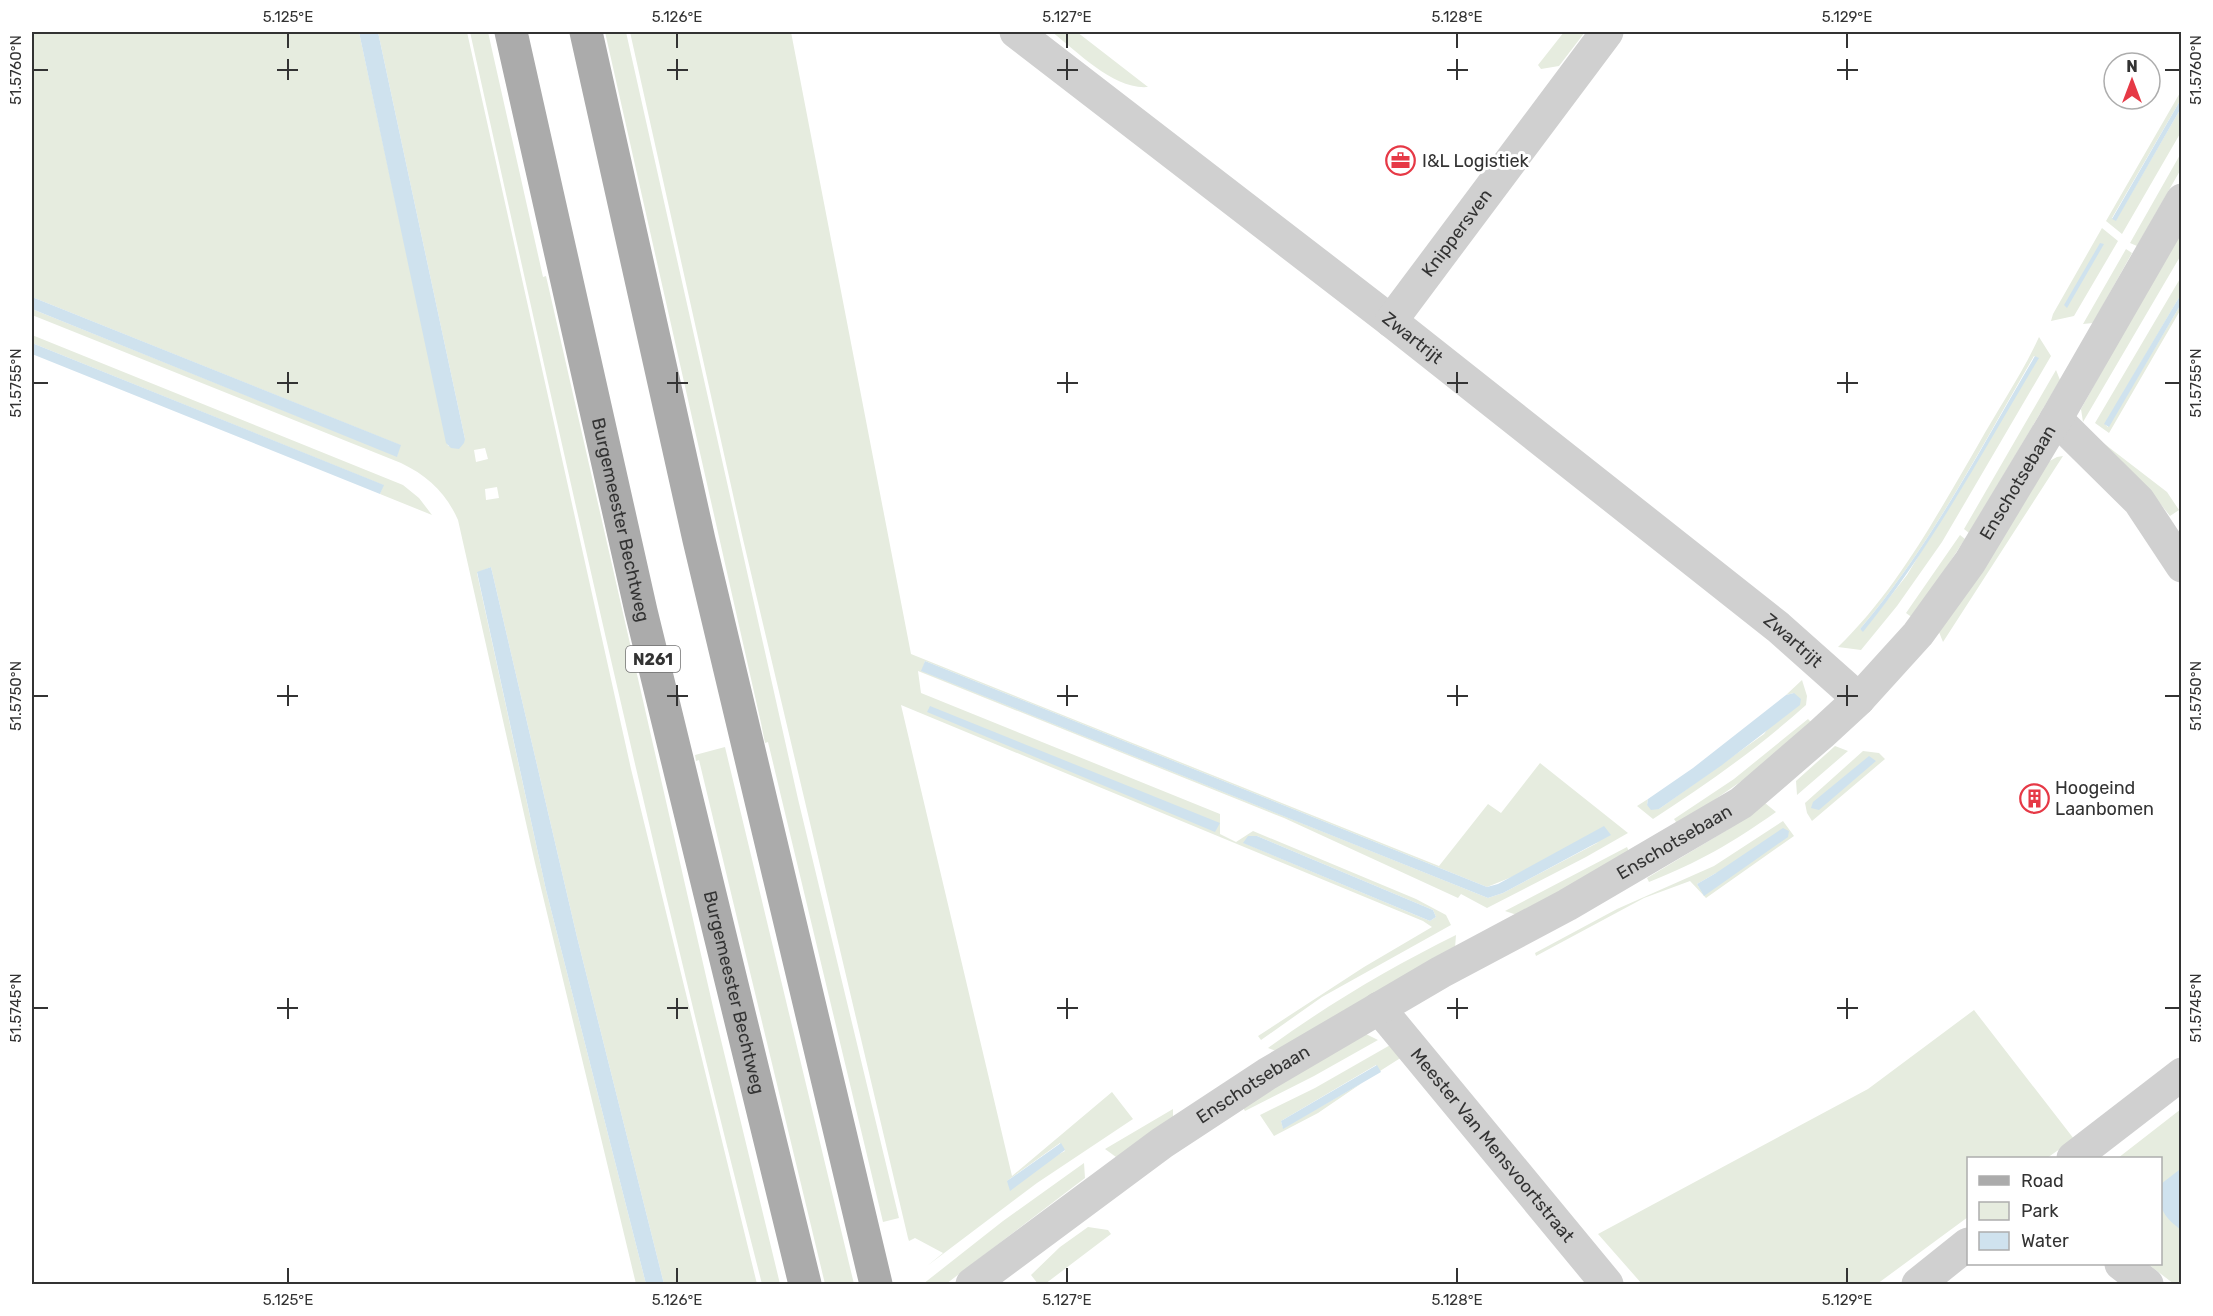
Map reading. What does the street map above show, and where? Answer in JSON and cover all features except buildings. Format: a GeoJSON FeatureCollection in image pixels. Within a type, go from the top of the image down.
{"type":"FeatureCollection","features":[{"type":"Feature","properties":{"kind":"main road","name":"Burgemeester Bechtweg"},"geometry":{"type":"LineString","coordinates":[[511,32],[641,611],[805,1284]]}},
{"type":"Feature","properties":{"kind":"main road"},"geometry":{"type":"LineString","coordinates":[[586,32],[699,540],[875,1278]]}},
{"type":"Feature","properties":{"kind":"street","name":"Zwartrijt"},"geometry":{"type":"LineString","coordinates":[[1016,32],[1391,321],[1778,627],[1859,699]]}},
{"type":"Feature","properties":{"kind":"street","name":"Knippersven"},"geometry":{"type":"LineString","coordinates":[[1391,321],[1607,32]]}},
{"type":"Feature","properties":{"kind":"street","name":"Enschotsebaan"},"geometry":{"type":"LineString","coordinates":[[972,1284],[1162,1143],[1267,1074],[1741,803],[1821,734],[1859,699],[1918,634],[1970,562],[2056,419],[2181,200]]}},
{"type":"Feature","properties":{"kind":"street"},"geometry":{"type":"LineString","coordinates":[[2056,419],[2139,501],[2181,566]]}},
{"type":"Feature","properties":{"kind":"street","name":"Meester Van Mensvoortstraat"},"geometry":{"type":"LineString","coordinates":[[1379,1008],[1607,1284]]}},
{"type":"Feature","properties":{"kind":"street"},"geometry":{"type":"LineString","coordinates":[[2074,1157],[2181,1074]]}},
{"type":"Feature","properties":{"kind":"street"},"geometry":{"type":"LineString","coordinates":[[1918,1284],[1967,1245]]}},
{"type":"Feature","properties":{"kind":"street"},"geometry":{"type":"LineString","coordinates":[[2123,1265],[2147,1284]]}},
{"type":"Feature","properties":{"kind":"green space"},"geometry":{"type":"Polygon","coordinates":[[[32,32],[359,32],[448,446],[465,439],[378,32],[467,32],[631,769],[757,1284],[664,1284],[577,937],[491,567],[477,573],[546,890],[646,1284],[636,1284],[535,863],[458,520],[448,502],[428,480],[401,463],[32,315],[32,309],[397,456],[400,445],[32,297],[32,32]],[[485,448],[474,450],[476,462],[488,459],[485,448]],[[497,487],[485,489],[486,500],[499,498],[497,487]]]}},
{"type":"Feature","properties":{"kind":"green space"},"geometry":{"type":"Polygon","coordinates":[[[470,32],[488,32],[713,1007],[780,1284],[762,1284],[684,972],[470,32]]]}},
{"type":"Feature","properties":{"kind":"green space"},"geometry":{"type":"Polygon","coordinates":[[[605,32],[626,32],[798,799],[899,1218],[883,1222],[768,742],[765,743],[605,32]]]}},
{"type":"Feature","properties":{"kind":"green space"},"geometry":{"type":"Polygon","coordinates":[[[630,32],[791,32],[911,654],[1439,866],[1488,804],[1501,813],[1540,763],[1628,833],[1487,908],[1461,894],[1458,898],[1284,818],[918,671],[921,693],[1220,814],[1220,834],[1236,842],[1253,831],[1416,899],[1446,915],[1451,925],[1322,997],[1261,1040],[1258,1036],[1364,967],[1432,927],[1423,921],[901,705],[1012,1176],[1112,1092],[1133,1119],[1037,1183],[927,1266],[943,1253],[915,1238],[909,1241],[908,1238],[742,535],[630,32]],[[925,661],[922,671],[1488,898],[1503,893],[1599,842],[1487,887],[925,661]],[[1257,836],[1244,843],[1430,921],[1436,917],[1433,910],[1257,836]],[[1060,1143],[1007,1181],[1065,1151],[1060,1143]]]}},
{"type":"Feature","properties":{"kind":"green space"},"geometry":{"type":"Polygon","coordinates":[[[1052,32],[1077,32],[1148,87],[1135,86],[1110,76],[1052,32]]]}},
{"type":"Feature","properties":{"kind":"green space"},"geometry":{"type":"Polygon","coordinates":[[[1564,32],[1585,32],[1559,66],[1541,69],[1538,65],[1564,32]]]}},
{"type":"Feature","properties":{"kind":"green space"},"geometry":{"type":"Polygon","coordinates":[[[2181,91],[2181,99],[2112,218],[2116,220],[2181,108],[2181,132],[2122,234],[2106,221],[2181,91]]]}},
{"type":"Feature","properties":{"kind":"green space"},"geometry":{"type":"Polygon","coordinates":[[[2181,153],[2181,169],[2137,246],[2130,243],[2181,153]]]}},
{"type":"Feature","properties":{"kind":"green space"},"geometry":{"type":"Polygon","coordinates":[[[2181,227],[2181,255],[2083,422],[2081,409],[2181,227]]]}},
{"type":"Feature","properties":{"kind":"green space"},"geometry":{"type":"Polygon","coordinates":[[[2102,228],[2118,241],[2074,316],[2051,321],[2053,314],[2102,228]]]}},
{"type":"Feature","properties":{"kind":"green space"},"geometry":{"type":"Polygon","coordinates":[[[2126,249],[2132,253],[2093,323],[2083,324],[2126,249]]]}},
{"type":"Feature","properties":{"kind":"green space"},"geometry":{"type":"Polygon","coordinates":[[[2181,277],[2181,294],[2105,424],[2108,427],[2181,304],[2181,309],[2109,433],[2095,423],[2181,277]]]}},
{"type":"Feature","properties":{"kind":"green space"},"geometry":{"type":"Polygon","coordinates":[[[32,335],[403,485],[419,498],[432,515],[380,494],[383,485],[32,343],[32,335]]]}},
{"type":"Feature","properties":{"kind":"green space"},"geometry":{"type":"Polygon","coordinates":[[[2039,337],[2051,356],[1942,542],[1897,606],[1861,650],[1838,647],[1879,601],[1915,551],[2039,337]],[[2034,356],[1932,531],[1860,629],[1863,631],[1907,575],[2038,358],[2034,356]]]}},
{"type":"Feature","properties":{"kind":"green space"},"geometry":{"type":"Polygon","coordinates":[[[2056,370],[2060,380],[1969,533],[1964,529],[2056,370]]]}},
{"type":"Feature","properties":{"kind":"green space"},"geometry":{"type":"Polygon","coordinates":[[[2102,442],[2167,492],[2179,510],[2170,516],[2147,487],[2102,442]]]}},
{"type":"Feature","properties":{"kind":"green space"},"geometry":{"type":"Polygon","coordinates":[[[2063,456],[1943,642],[1939,632],[2046,463],[2063,456]]]}},
{"type":"Feature","properties":{"kind":"green space"},"geometry":{"type":"Polygon","coordinates":[[[1960,535],[1965,539],[1913,618],[1906,613],[1960,535]]]}},
{"type":"Feature","properties":{"kind":"green space"},"geometry":{"type":"Polygon","coordinates":[[[1802,680],[1807,696],[1806,705],[1751,751],[1653,819],[1637,806],[1648,799],[1647,805],[1659,809],[1764,734],[1794,693],[1786,695],[1802,680]]]}},
{"type":"Feature","properties":{"kind":"green space"},"geometry":{"type":"Polygon","coordinates":[[[1808,719],[1813,724],[1759,769],[1678,825],[1674,819],[1734,779],[1808,719]]]}},
{"type":"Feature","properties":{"kind":"green space"},"geometry":{"type":"Polygon","coordinates":[[[1835,746],[1848,751],[1797,795],[1796,781],[1835,746]]]}},
{"type":"Feature","properties":{"kind":"green space"},"geometry":{"type":"Polygon","coordinates":[[[725,747],[854,1284],[825,1284],[699,760],[696,761],[695,755],[725,747]]]}},
{"type":"Feature","properties":{"kind":"green space"},"geometry":{"type":"Polygon","coordinates":[[[1863,751],[1879,753],[1885,759],[1812,821],[1805,803],[1863,751]]]}},
{"type":"Feature","properties":{"kind":"green space"},"geometry":{"type":"Polygon","coordinates":[[[1765,803],[1776,812],[1715,851],[1649,882],[1647,878],[1727,830],[1765,803]]]}},
{"type":"Feature","properties":{"kind":"green space"},"geometry":{"type":"Polygon","coordinates":[[[1783,821],[1794,836],[1706,898],[1690,881],[1644,898],[1536,956],[1535,953],[1617,909],[1714,866],[1783,821]],[[1716,873],[1697,884],[1704,895],[1716,873]]]}},
{"type":"Feature","properties":{"kind":"green space"},"geometry":{"type":"Polygon","coordinates":[[[1627,847],[1630,854],[1517,915],[1505,911],[1627,847]]]}},
{"type":"Feature","properties":{"kind":"green space"},"geometry":{"type":"Polygon","coordinates":[[[1456,935],[1455,948],[1276,1051],[1268,1048],[1360,987],[1456,935]]]}},
{"type":"Feature","properties":{"kind":"green space"},"geometry":{"type":"Polygon","coordinates":[[[1974,1010],[2074,1139],[2048,1157],[1967,1157],[1967,1218],[1877,1284],[1642,1284],[1598,1234],[1868,1089],[1974,1010]]]}},
{"type":"Feature","properties":{"kind":"green space"},"geometry":{"type":"Polygon","coordinates":[[[1364,1033],[1378,1040],[1245,1111],[1242,1106],[1364,1033]]]}},
{"type":"Feature","properties":{"kind":"green space"},"geometry":{"type":"Polygon","coordinates":[[[1392,1044],[1402,1057],[1380,1071],[1376,1065],[1281,1121],[1283,1128],[1362,1083],[1318,1113],[1274,1136],[1260,1115],[1315,1088],[1392,1044]]]}},
{"type":"Feature","properties":{"kind":"green space"},"geometry":{"type":"Polygon","coordinates":[[[1173,1109],[1173,1118],[1116,1157],[1105,1149],[1173,1109]]]}},
{"type":"Feature","properties":{"kind":"green space"},"geometry":{"type":"Polygon","coordinates":[[[2181,1109],[2181,1284],[2174,1284],[2149,1265],[2162,1265],[2162,1157],[2119,1157],[2181,1109]]]}},
{"type":"Feature","properties":{"kind":"green space"},"geometry":{"type":"Polygon","coordinates":[[[1084,1163],[1085,1178],[946,1284],[923,1284],[1003,1221],[1084,1163]]]}},
{"type":"Feature","properties":{"kind":"green space"},"geometry":{"type":"Polygon","coordinates":[[[1088,1227],[1108,1230],[1111,1234],[1045,1284],[1038,1284],[1031,1275],[1060,1247],[1088,1227]]]}},
{"type":"Feature","properties":{"kind":"water"},"geometry":{"type":"Polygon","coordinates":[[[359,32],[378,32],[465,439],[459,449],[451,448],[446,443],[359,32]]]}},
{"type":"Feature","properties":{"kind":"water"},"geometry":{"type":"Polygon","coordinates":[[[2181,99],[2181,108],[2116,221],[2112,219],[2181,99]]]}},
{"type":"Feature","properties":{"kind":"water"},"geometry":{"type":"Polygon","coordinates":[[[2100,243],[2104,244],[2067,308],[2064,305],[2100,243]]]}},
{"type":"Feature","properties":{"kind":"water"},"geometry":{"type":"Polygon","coordinates":[[[2181,294],[2181,304],[2109,427],[2104,424],[2181,294]]]}},
{"type":"Feature","properties":{"kind":"water"},"geometry":{"type":"Polygon","coordinates":[[[32,297],[401,445],[397,457],[32,309],[32,297]]]}},
{"type":"Feature","properties":{"kind":"water"},"geometry":{"type":"Polygon","coordinates":[[[32,343],[384,485],[380,494],[32,354],[32,343]]]}},
{"type":"Feature","properties":{"kind":"water"},"geometry":{"type":"Polygon","coordinates":[[[2035,356],[2039,358],[1956,498],[1912,566],[1863,632],[1860,629],[1932,531],[2035,356]]]}},
{"type":"Feature","properties":{"kind":"water"},"geometry":{"type":"Polygon","coordinates":[[[491,567],[577,937],[664,1284],[646,1284],[546,890],[477,572],[491,567]]]}},
{"type":"Feature","properties":{"kind":"water"},"geometry":{"type":"Polygon","coordinates":[[[925,661],[1487,887],[1498,884],[1604,826],[1611,835],[1503,893],[1488,898],[921,671],[925,661]]]}},
{"type":"Feature","properties":{"kind":"water"},"geometry":{"type":"Polygon","coordinates":[[[1794,693],[1801,699],[1800,705],[1722,765],[1659,809],[1651,810],[1647,805],[1648,799],[1693,768],[1786,695],[1794,693]]]}},
{"type":"Feature","properties":{"kind":"water"},"geometry":{"type":"Polygon","coordinates":[[[930,706],[1220,823],[1215,832],[927,712],[930,706]]]}},
{"type":"Feature","properties":{"kind":"water"},"geometry":{"type":"Polygon","coordinates":[[[1869,756],[1876,761],[1819,810],[1811,808],[1813,802],[1869,756]]]}},
{"type":"Feature","properties":{"kind":"water"},"geometry":{"type":"Polygon","coordinates":[[[1783,828],[1789,831],[1788,837],[1704,896],[1697,884],[1783,828]]]}},
{"type":"Feature","properties":{"kind":"water"},"geometry":{"type":"Polygon","coordinates":[[[1248,836],[1257,836],[1433,910],[1436,917],[1430,921],[1243,843],[1248,836]]]}},
{"type":"Feature","properties":{"kind":"water"},"geometry":{"type":"Polygon","coordinates":[[[1377,1065],[1381,1072],[1283,1129],[1281,1121],[1377,1065]]]}},
{"type":"Feature","properties":{"kind":"water"},"geometry":{"type":"Polygon","coordinates":[[[1061,1143],[1065,1150],[1010,1191],[1007,1181],[1061,1143]]]}},
{"type":"Feature","properties":{"kind":"water"},"geometry":{"type":"Polygon","coordinates":[[[2181,1170],[2181,1230],[2169,1220],[2163,1211],[2162,1183],[2181,1170]]]}},
{"type":"Feature","properties":{"kind":"place","name":"I&L Logistiek"},"geometry":{"type":"Point","coordinates":[1401,161]}},
{"type":"Feature","properties":{"kind":"place","name":"Hoogeind Laanbomen"},"geometry":{"type":"Point","coordinates":[2034,798]}}]}
